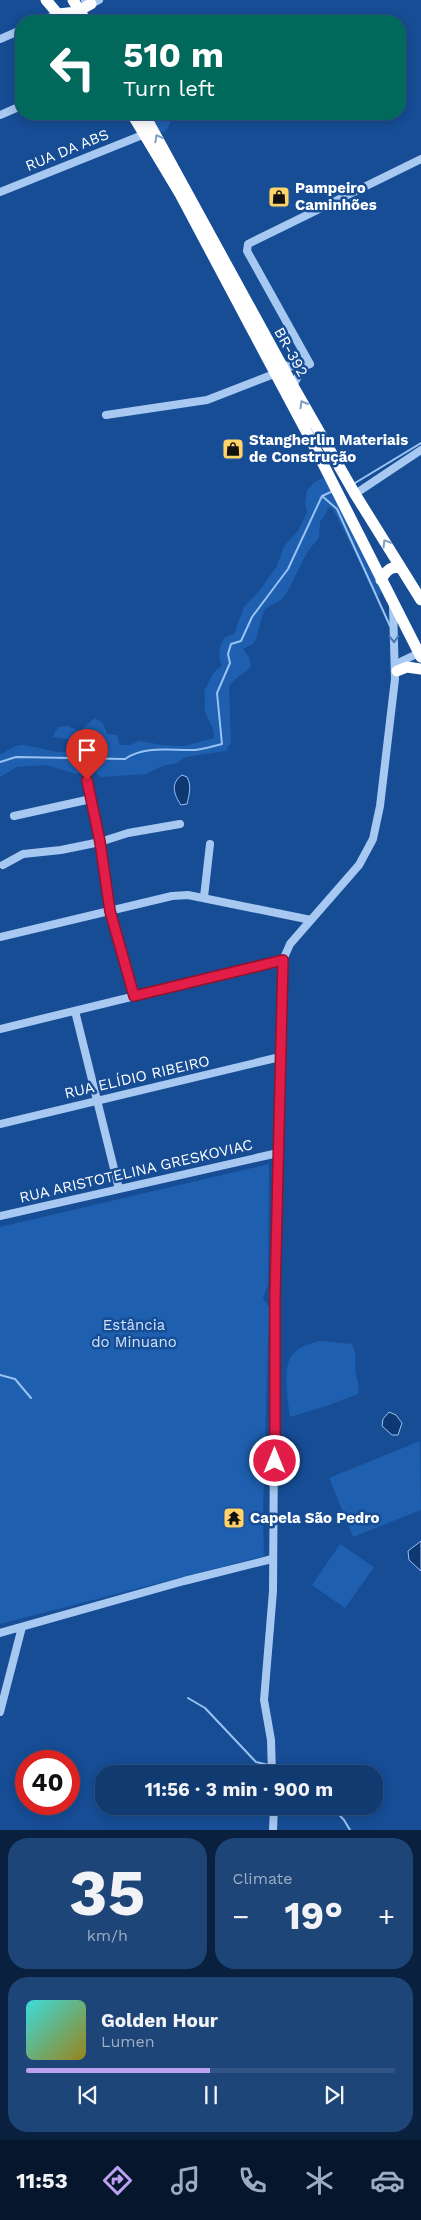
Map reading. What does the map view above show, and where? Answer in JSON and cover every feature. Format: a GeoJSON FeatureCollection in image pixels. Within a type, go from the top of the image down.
{"type":"FeatureCollection","features":[{"type":"Feature","properties":{"kind":"highway"},"geometry":{"type":"LineString","coordinates":[[46,0],[71,9]]}},
{"type":"Feature","properties":{"kind":"highway","name":"BR-392"},"geometry":{"type":"LineString","coordinates":[[136,120],[180,194],[331,479],[420,654]]}},
{"type":"Feature","properties":{"kind":"highway","name":"BR-392"},"geometry":{"type":"LineString","coordinates":[[147,120],[293,386],[355,494],[421,600]]}},
{"type":"Feature","properties":{"kind":"highway"},"geometry":{"type":"LineString","coordinates":[[381,580],[389,569],[401,568]]}},
{"type":"Feature","properties":{"kind":"highway"},"geometry":{"type":"LineString","coordinates":[[396,673],[407,667],[421,669]]}},
{"type":"Feature","properties":{"kind":"street"},"geometry":{"type":"LineString","coordinates":[[0,39],[15,33]]}},
{"type":"Feature","properties":{"kind":"street"},"geometry":{"type":"LineString","coordinates":[[0,115],[15,109]]}},
{"type":"Feature","properties":{"kind":"street","name":"RUA DA ABS"},"geometry":{"type":"LineString","coordinates":[[1,188],[144,134]]}},
{"type":"Feature","properties":{"kind":"street"},"geometry":{"type":"LineString","coordinates":[[306,366],[248,251],[248,244],[421,159]]}},
{"type":"Feature","properties":{"kind":"street"},"geometry":{"type":"LineString","coordinates":[[280,362],[287,366],[306,366]]}},
{"type":"Feature","properties":{"kind":"street"},"geometry":{"type":"LineString","coordinates":[[293,386],[306,366]]}},
{"type":"Feature","properties":{"kind":"street"},"geometry":{"type":"LineString","coordinates":[[106,415],[207,400],[274,374]]}},
{"type":"Feature","properties":{"kind":"street"},"geometry":{"type":"LineString","coordinates":[[355,494],[421,450]]}},
{"type":"Feature","properties":{"kind":"street"},"geometry":{"type":"LineString","coordinates":[[272,1765],[271,1740],[264,1700],[273,1591],[278,1153],[283,960],[290,944],[359,865],[373,839],[380,806],[396,673],[392,602]]}},
{"type":"Feature","properties":{"kind":"street"},"geometry":{"type":"LineString","coordinates":[[396,673],[402,661],[420,654]]}},
{"type":"Feature","properties":{"kind":"street"},"geometry":{"type":"LineString","coordinates":[[87,780],[100,842],[110,911],[134,996]]}},
{"type":"Feature","properties":{"kind":"street"},"geometry":{"type":"LineString","coordinates":[[14,816],[91,799]]}},
{"type":"Feature","properties":{"kind":"street"},"geometry":{"type":"LineString","coordinates":[[3,865],[24,854],[61,850],[100,842],[122,834],[180,824]]}},
{"type":"Feature","properties":{"kind":"street"},"geometry":{"type":"LineString","coordinates":[[204,897],[210,844]]}},
{"type":"Feature","properties":{"kind":"street"},"geometry":{"type":"LineString","coordinates":[[0,937],[172,896],[188,895],[311,920]]}},
{"type":"Feature","properties":{"kind":"street"},"geometry":{"type":"LineString","coordinates":[[0,1029],[283,960]]}},
{"type":"Feature","properties":{"kind":"street"},"geometry":{"type":"LineString","coordinates":[[75,1011],[119,1189]]}},
{"type":"Feature","properties":{"kind":"street","name":"RUA ELÍDIO RIBEIRO"},"geometry":{"type":"LineString","coordinates":[[0,1124],[280,1057]]}},
{"type":"Feature","properties":{"kind":"street","name":"RUA ARISTOTELINA GRESKOVIAC"},"geometry":{"type":"LineString","coordinates":[[0,1216],[278,1153]]}},
{"type":"Feature","properties":{"kind":"street"},"geometry":{"type":"LineString","coordinates":[[0,1632],[184,1581],[272,1559]]}},
{"type":"Feature","properties":{"kind":"street"},"geometry":{"type":"LineString","coordinates":[[0,1712],[22,1626]]}},
{"type":"Feature","properties":{"kind":"street"},"geometry":{"type":"LineString","coordinates":[[273,1830],[274,1815]]}},
{"type":"Feature","properties":{"kind":"green space"},"geometry":{"type":"Polygon","coordinates":[[[155,120],[171,120],[165,132],[158,133],[153,122],[155,120]]]}},
{"type":"Feature","properties":{"kind":"green space"},"geometry":{"type":"Polygon","coordinates":[[[323,478],[383,587],[379,597],[373,589],[334,511],[331,507],[327,509],[320,522],[319,538],[304,558],[286,594],[264,610],[256,639],[253,644],[243,649],[249,657],[251,667],[229,687],[231,742],[226,751],[186,757],[175,764],[165,765],[146,774],[102,777],[90,769],[76,774],[47,765],[17,767],[0,777],[0,754],[22,745],[59,752],[73,750],[80,747],[73,740],[53,737],[58,727],[68,726],[79,731],[95,718],[103,723],[107,734],[117,735],[120,745],[130,745],[140,741],[184,746],[214,738],[213,729],[205,711],[204,691],[214,672],[222,666],[219,654],[221,644],[225,637],[234,634],[244,607],[259,591],[277,566],[284,546],[298,531],[307,512],[305,502],[307,491],[313,483],[323,478]]]}},
{"type":"Feature","properties":{"kind":"green space","name":"Estância do Minuano"},"geometry":{"type":"Polygon","coordinates":[[[269,1164],[268,1285],[263,1298],[269,1307],[263,1513],[264,1556],[0,1624],[0,1227],[269,1164]]]}},
{"type":"Feature","properties":{"kind":"green space"},"geometry":{"type":"Polygon","coordinates":[[[320,1341],[352,1344],[359,1386],[358,1394],[290,1417],[286,1385],[289,1360],[298,1350],[320,1341]]]}},
{"type":"Feature","properties":{"kind":"green space"},"geometry":{"type":"Polygon","coordinates":[[[420,1441],[421,1510],[353,1537],[329,1478],[420,1441]]]}},
{"type":"Feature","properties":{"kind":"green space"},"geometry":{"type":"Polygon","coordinates":[[[340,1544],[374,1567],[345,1608],[312,1585],[340,1544]]]}},
{"type":"Feature","properties":{"kind":"shaded area"},"geometry":{"type":"Polygon","coordinates":[[[182,775],[187,777],[190,790],[187,804],[181,805],[174,789],[178,778],[182,775]]]}},
{"type":"Feature","properties":{"kind":"shaded area"},"geometry":{"type":"Polygon","coordinates":[[[389,1412],[396,1415],[402,1423],[398,1435],[392,1435],[382,1426],[383,1419],[389,1412]]]}},
{"type":"Feature","properties":{"kind":"shaded area"},"geometry":{"type":"Polygon","coordinates":[[[421,1541],[421,1571],[409,1560],[408,1551],[421,1541]]]}},
{"type":"Feature","properties":{"kind":"waterway"},"geometry":{"type":"LineString","coordinates":[[355,483],[421,443]]}},
{"type":"Feature","properties":{"kind":"waterway"},"geometry":{"type":"LineString","coordinates":[[0,762],[16,757],[125,759],[150,750],[195,750],[222,744],[217,693],[230,663],[228,654],[231,644],[241,641],[252,617],[288,569],[322,496],[333,491]]}},
{"type":"Feature","properties":{"kind":"waterway"},"geometry":{"type":"LineString","coordinates":[[322,496],[337,509],[390,626]]}},
{"type":"Feature","properties":{"kind":"waterway"},"geometry":{"type":"LineString","coordinates":[[0,1375],[15,1379],[31,1398]]}},
{"type":"Feature","properties":{"kind":"waterway"},"geometry":{"type":"LineString","coordinates":[[188,1698],[205,1708],[256,1762],[269,1765]]}},
{"type":"Feature","properties":{"kind":"waterway"},"geometry":{"type":"LineString","coordinates":[[339,1815],[350,1830]]}},
{"type":"Feature","properties":{"kind":"place","name":"Pampeiro Caminhões"},"geometry":{"type":"Point","coordinates":[279,197]}},
{"type":"Feature","properties":{"kind":"place","name":"Stangherlin Materiais de Construção"},"geometry":{"type":"Point","coordinates":[233,449]}},
{"type":"Feature","properties":{"kind":"place","name":"Capela São Pedro"},"geometry":{"type":"Point","coordinates":[234,1518]}},
{"type":"Feature","properties":{"kind":"route"},"geometry":{"type":"LineString","coordinates":[[87,780],[100,842],[110,911],[134,996],[283,960],[275,1296],[275,1461]]}}]}
